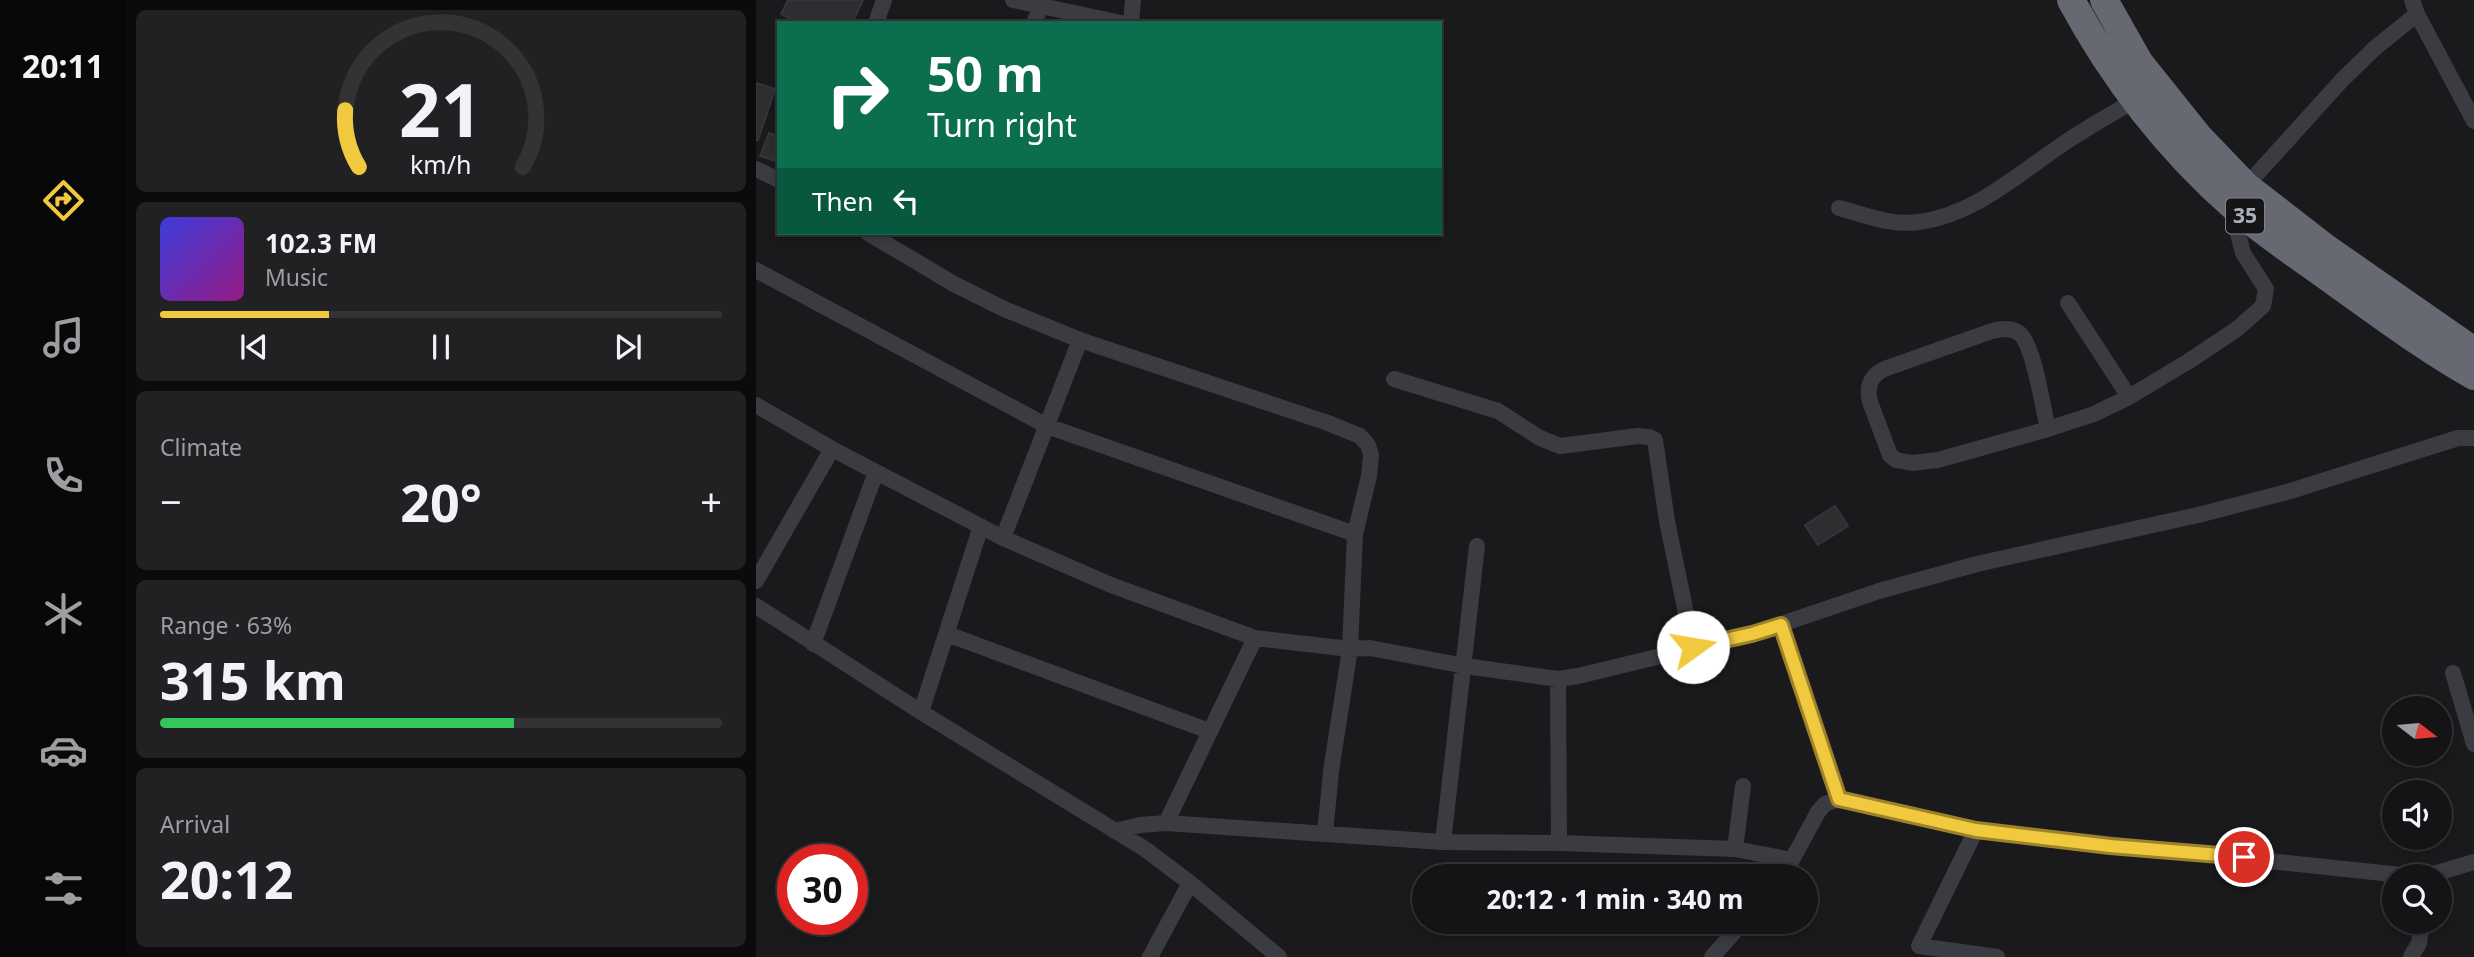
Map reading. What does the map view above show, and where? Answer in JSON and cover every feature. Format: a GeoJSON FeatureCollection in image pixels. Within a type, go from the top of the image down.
{"type":"FeatureCollection","features":[{"type":"Feature","properties":{"kind":"highway","name":"35"},"geometry":{"type":"LineString","coordinates":[[2071,0],[2088,33],[2133,101],[2199,174],[2316,241],[2474,351]]}},
{"type":"Feature","properties":{"kind":"highway","name":"35"},"geometry":{"type":"LineString","coordinates":[[2104,0],[2139,62],[2199,137],[2241,197],[2439,357],[2474,376]]}},
{"type":"Feature","properties":{"kind":"street"},"geometry":{"type":"LineString","coordinates":[[877,21],[884,0]]}},
{"type":"Feature","properties":{"kind":"street"},"geometry":{"type":"LineString","coordinates":[[1013,0],[1112,21]]}},
{"type":"Feature","properties":{"kind":"street"},"geometry":{"type":"LineString","coordinates":[[1131,21],[1133,0]]}},
{"type":"Feature","properties":{"kind":"street"},"geometry":{"type":"LineString","coordinates":[[1035,21],[1041,6]]}},
{"type":"Feature","properties":{"kind":"street"},"geometry":{"type":"LineString","coordinates":[[2048,429],[2033,361],[2022,335],[2015,330],[2004,328],[1992,331],[1887,368],[1879,371],[1869,382],[1867,393],[1890,455],[1895,460],[1912,463],[1938,460],[2048,429],[2094,414],[2129,397],[2237,329],[2263,306],[2266,289],[2243,253],[2236,225],[2241,197],[2342,80],[2415,7],[2469,97],[2474,121]]}},
{"type":"Feature","properties":{"kind":"street"},"geometry":{"type":"LineString","coordinates":[[1839,208],[1881,220],[1916,223],[1942,218],[1986,198],[2062,144],[2133,101]]}},
{"type":"Feature","properties":{"kind":"street"},"geometry":{"type":"LineString","coordinates":[[756,169],[777,179]]}},
{"type":"Feature","properties":{"kind":"street"},"geometry":{"type":"LineString","coordinates":[[871,235],[954,284],[1004,309],[1080,340],[1328,423],[1360,436],[1368,445],[1371,455],[1369,476],[1355,534],[1350,649],[1333,758],[1325,834]]}},
{"type":"Feature","properties":{"kind":"street"},"geometry":{"type":"LineString","coordinates":[[756,270],[1047,426],[1355,534]]}},
{"type":"Feature","properties":{"kind":"street"},"geometry":{"type":"LineString","coordinates":[[2068,303],[2129,397]]}},
{"type":"Feature","properties":{"kind":"street"},"geometry":{"type":"LineString","coordinates":[[1003,538],[1080,340]]}},
{"type":"Feature","properties":{"kind":"street"},"geometry":{"type":"LineString","coordinates":[[1394,379],[1498,411],[1540,438],[1560,446],[1638,436],[1655,440],[1667,522],[1693,647]]}},
{"type":"Feature","properties":{"kind":"street"},"geometry":{"type":"LineString","coordinates":[[756,405],[832,449],[1003,538],[1111,585],[1255,638],[1350,649],[1370,648],[1465,666],[1559,679],[1752,634],[1879,591],[1977,564],[2210,512],[2323,481],[2458,438],[2474,438]]}},
{"type":"Feature","properties":{"kind":"street"},"geometry":{"type":"LineString","coordinates":[[756,581],[832,449]]}},
{"type":"Feature","properties":{"kind":"street"},"geometry":{"type":"LineString","coordinates":[[813,644],[876,472]]}},
{"type":"Feature","properties":{"kind":"street"},"geometry":{"type":"LineString","coordinates":[[921,712],[981,526]]}},
{"type":"Feature","properties":{"kind":"street"},"geometry":{"type":"LineString","coordinates":[[1443,842],[1477,546]]}},
{"type":"Feature","properties":{"kind":"street"},"geometry":{"type":"LineString","coordinates":[[756,606],[921,712],[1145,849],[1191,883],[1279,957]]}},
{"type":"Feature","properties":{"kind":"street"},"geometry":{"type":"LineString","coordinates":[[1781,625],[1839,799]]}},
{"type":"Feature","properties":{"kind":"street"},"geometry":{"type":"LineString","coordinates":[[947,634],[1209,731]]}},
{"type":"Feature","properties":{"kind":"street"},"geometry":{"type":"LineString","coordinates":[[1166,823],[1255,638]]}},
{"type":"Feature","properties":{"kind":"street"},"geometry":{"type":"LineString","coordinates":[[2453,673],[2474,744]]}},
{"type":"Feature","properties":{"kind":"street"},"geometry":{"type":"LineString","coordinates":[[1559,679],[1559,843]]}},
{"type":"Feature","properties":{"kind":"street"},"geometry":{"type":"LineString","coordinates":[[1735,849],[1743,786]]}},
{"type":"Feature","properties":{"kind":"street"},"geometry":{"type":"LineString","coordinates":[[1789,864],[1818,812],[1825,804],[1839,799],[1976,830],[2382,873]]}},
{"type":"Feature","properties":{"kind":"street"},"geometry":{"type":"LineString","coordinates":[[1115,831],[1166,823],[1443,842],[1735,849],[1792,860]]}},
{"type":"Feature","properties":{"kind":"street"},"geometry":{"type":"LineString","coordinates":[[1976,830],[1916,952],[1997,957]]}},
{"type":"Feature","properties":{"kind":"street"},"geometry":{"type":"LineString","coordinates":[[2452,868],[2474,862]]}},
{"type":"Feature","properties":{"kind":"street"},"geometry":{"type":"LineString","coordinates":[[1150,957],[1191,883]]}},
{"type":"Feature","properties":{"kind":"street"},"geometry":{"type":"LineString","coordinates":[[1712,957],[1732,934]]}},
{"type":"Feature","properties":{"kind":"street"},"geometry":{"type":"LineString","coordinates":[[2411,957],[2420,934]]}},
{"type":"Feature","properties":{"kind":"building"},"geometry":{"type":"Polygon","coordinates":[[[788,0],[863,0],[853,21],[796,21],[781,14],[788,0]]]}},
{"type":"Feature","properties":{"kind":"building"},"geometry":{"type":"Polygon","coordinates":[[[756,83],[775,89],[758,140],[756,140],[756,83]]]}},
{"type":"Feature","properties":{"kind":"building"},"geometry":{"type":"Polygon","coordinates":[[[769,133],[777,136],[777,161],[760,156],[769,133]]]}},
{"type":"Feature","properties":{"kind":"building"},"geometry":{"type":"Polygon","coordinates":[[[1835,506],[1848,526],[1818,545],[1805,525],[1835,506]]]}},
{"type":"Feature","properties":{"kind":"route"},"geometry":{"type":"LineString","coordinates":[[1693,647],[1781,625],[1839,799],[1976,830],[2110,846],[2244,857]]}}]}
